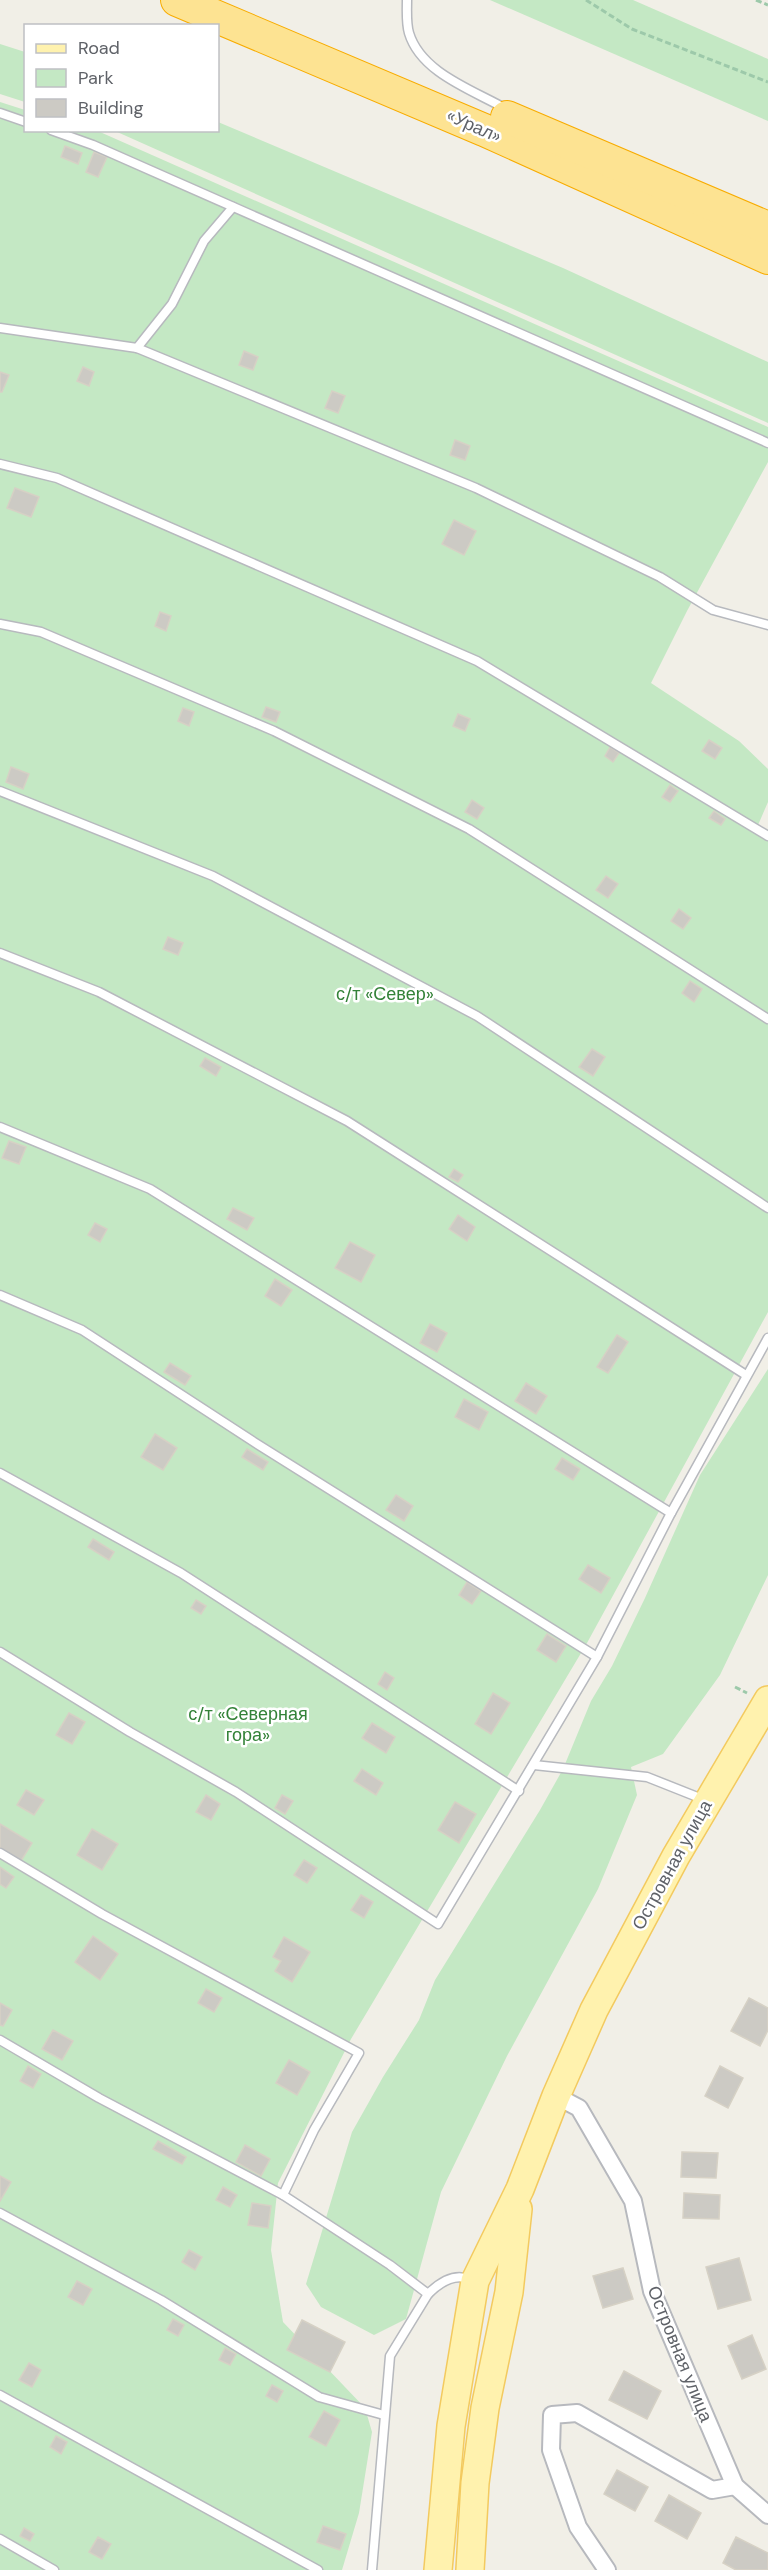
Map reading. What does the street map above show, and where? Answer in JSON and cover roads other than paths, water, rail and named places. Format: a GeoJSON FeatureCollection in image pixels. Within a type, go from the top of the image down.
{"type":"FeatureCollection","features":[{"type":"Feature","properties":{"kind":"highway","name":"«Урал»"},"geometry":{"type":"LineString","coordinates":[[177,0],[484,130],[768,258]]}},
{"type":"Feature","properties":{"kind":"highway","name":"«Урал»"},"geometry":{"type":"LineString","coordinates":[[228,0],[768,228]]}},
{"type":"Feature","properties":{"kind":"main road","name":"Островная улица"},"geometry":{"type":"LineString","coordinates":[[438,2570],[451,2426],[475,2282],[520,2189],[556,2096],[594,2010],[708,1801],[767,1700]]}},
{"type":"Feature","properties":{"kind":"main road","name":"Островная улица"},"geometry":{"type":"LineString","coordinates":[[470,2570],[475,2483],[485,2408],[509,2292],[520,2189]]}},
{"type":"Feature","properties":{"kind":"street","name":"Островная улица"},"geometry":{"type":"LineString","coordinates":[[556,2096],[579,2108],[633,2201],[652,2291],[735,2486],[768,2515]]}},
{"type":"Feature","properties":{"kind":"street"},"geometry":{"type":"LineString","coordinates":[[607,2570],[578,2528],[551,2450],[552,2415],[577,2413],[712,2490],[735,2486]]}},
{"type":"Feature","properties":{"kind":"lane"},"geometry":{"type":"LineString","coordinates":[[408,3],[409,30],[413,43],[433,67],[564,141]]}},
{"type":"Feature","properties":{"kind":"lane"},"geometry":{"type":"LineString","coordinates":[[0,113],[24,121]]}},
{"type":"Feature","properties":{"kind":"lane"},"geometry":{"type":"LineString","coordinates":[[57,132],[93,145],[768,443]]}},
{"type":"Feature","properties":{"kind":"lane"},"geometry":{"type":"LineString","coordinates":[[137,348],[172,304],[204,241],[233,207]]}},
{"type":"Feature","properties":{"kind":"lane"},"geometry":{"type":"LineString","coordinates":[[0,328],[137,348],[476,488],[660,577],[713,610],[768,625]]}},
{"type":"Feature","properties":{"kind":"lane"},"geometry":{"type":"LineString","coordinates":[[0,464],[57,478],[477,661],[768,836]]}},
{"type":"Feature","properties":{"kind":"lane"},"geometry":{"type":"LineString","coordinates":[[0,624],[41,632],[274,731],[459,824],[768,1019]]}},
{"type":"Feature","properties":{"kind":"lane"},"geometry":{"type":"LineString","coordinates":[[0,791],[213,876],[477,1016],[768,1208]]}},
{"type":"Feature","properties":{"kind":"lane"},"geometry":{"type":"LineString","coordinates":[[0,952],[99,992],[347,1121],[746,1375]]}},
{"type":"Feature","properties":{"kind":"lane"},"geometry":{"type":"LineString","coordinates":[[0,1127],[150,1189],[670,1513]]}},
{"type":"Feature","properties":{"kind":"lane"},"geometry":{"type":"LineString","coordinates":[[0,1295],[82,1330],[254,1442],[597,1657]]}},
{"type":"Feature","properties":{"kind":"lane"},"geometry":{"type":"LineString","coordinates":[[0,1652],[130,1732],[236,1792],[438,1924],[597,1657],[670,1513],[768,1338]]}},
{"type":"Feature","properties":{"kind":"lane"},"geometry":{"type":"LineString","coordinates":[[0,1473],[181,1573],[519,1791]]}},
{"type":"Feature","properties":{"kind":"lane"},"geometry":{"type":"LineString","coordinates":[[534,1765],[647,1777],[708,1801]]}},
{"type":"Feature","properties":{"kind":"lane"},"geometry":{"type":"LineString","coordinates":[[0,1853],[102,1914],[359,2053],[314,2130],[283,2195]]}},
{"type":"Feature","properties":{"kind":"lane"},"geometry":{"type":"LineString","coordinates":[[0,2040],[99,2098],[283,2195],[390,2265],[428,2294]]}},
{"type":"Feature","properties":{"kind":"lane"},"geometry":{"type":"LineString","coordinates":[[0,2213],[161,2300],[319,2397],[384,2415]]}},
{"type":"Feature","properties":{"kind":"lane"},"geometry":{"type":"LineString","coordinates":[[372,2570],[390,2356],[428,2294],[440,2282],[464,2276],[475,2282]]}},
{"type":"Feature","properties":{"kind":"lane"},"geometry":{"type":"LineString","coordinates":[[0,2395],[318,2570]]}},
{"type":"Feature","properties":{"kind":"lane"},"geometry":{"type":"LineString","coordinates":[[0,2539],[54,2570]]}},
{"type":"Feature","properties":{"kind":"park label","name":"с/т «Север»"},"geometry":{"type":"Point","coordinates":[385,994]}},
{"type":"Feature","properties":{"kind":"park label","name":"с/т «Северная гора»"},"geometry":{"type":"Point","coordinates":[248,1724]}}]}
